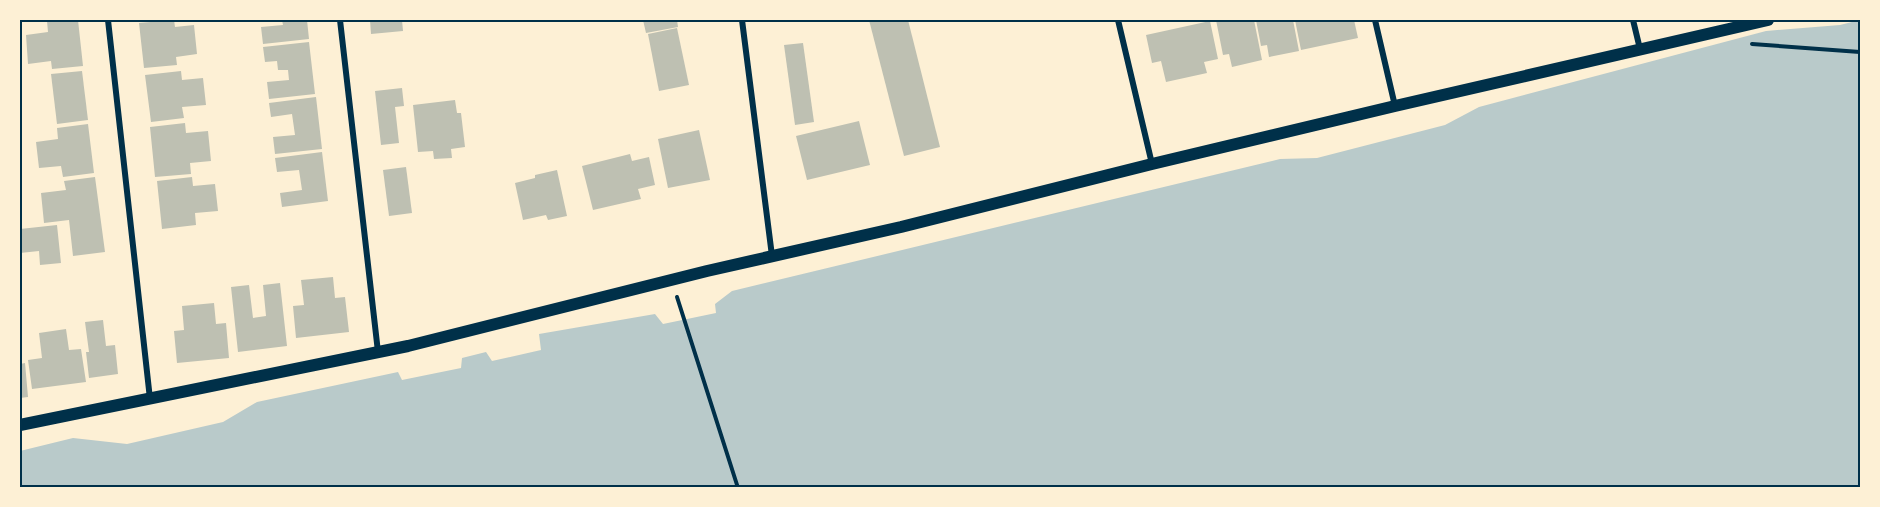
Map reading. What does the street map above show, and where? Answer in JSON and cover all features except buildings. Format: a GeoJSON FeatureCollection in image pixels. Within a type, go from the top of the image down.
{"type":"FeatureCollection","features":[{"type":"Feature","properties":{"kind":"main road"},"geometry":{"type":"LineString","coordinates":[[20,425],[408,346],[707,271],[1395,105],[1768,20]]}},
{"type":"Feature","properties":{"kind":"street"},"geometry":{"type":"LineString","coordinates":[[108,20],[150,399]]}},
{"type":"Feature","properties":{"kind":"street"},"geometry":{"type":"LineString","coordinates":[[340,20],[378,352]]}},
{"type":"Feature","properties":{"kind":"street"},"geometry":{"type":"LineString","coordinates":[[742,20],[772,257]]}},
{"type":"Feature","properties":{"kind":"street"},"geometry":{"type":"LineString","coordinates":[[1118,20],[1152,164]]}},
{"type":"Feature","properties":{"kind":"street"},"geometry":{"type":"LineString","coordinates":[[1375,20],[1395,105]]}},
{"type":"Feature","properties":{"kind":"street"},"geometry":{"type":"LineString","coordinates":[[1633,20],[1640,50]]}},
{"type":"Feature","properties":{"kind":"path"},"geometry":{"type":"LineString","coordinates":[[1747,43],[1860,52]]}},
{"type":"Feature","properties":{"kind":"path"},"geometry":{"type":"LineString","coordinates":[[679,301],[738,488]]}},
{"type":"Feature","properties":{"kind":"shaded area"},"geometry":{"type":"Polygon","coordinates":[[[1860,20],[1860,487],[20,488],[20,451],[73,438],[127,444],[223,422],[257,402],[398,372],[402,380],[461,368],[462,358],[486,352],[492,361],[541,350],[539,334],[655,314],[663,324],[716,313],[715,304],[732,291],[1280,159],[1317,158],[1445,125],[1479,107],[1766,31],[1840,25],[1860,20]]]}}]}
